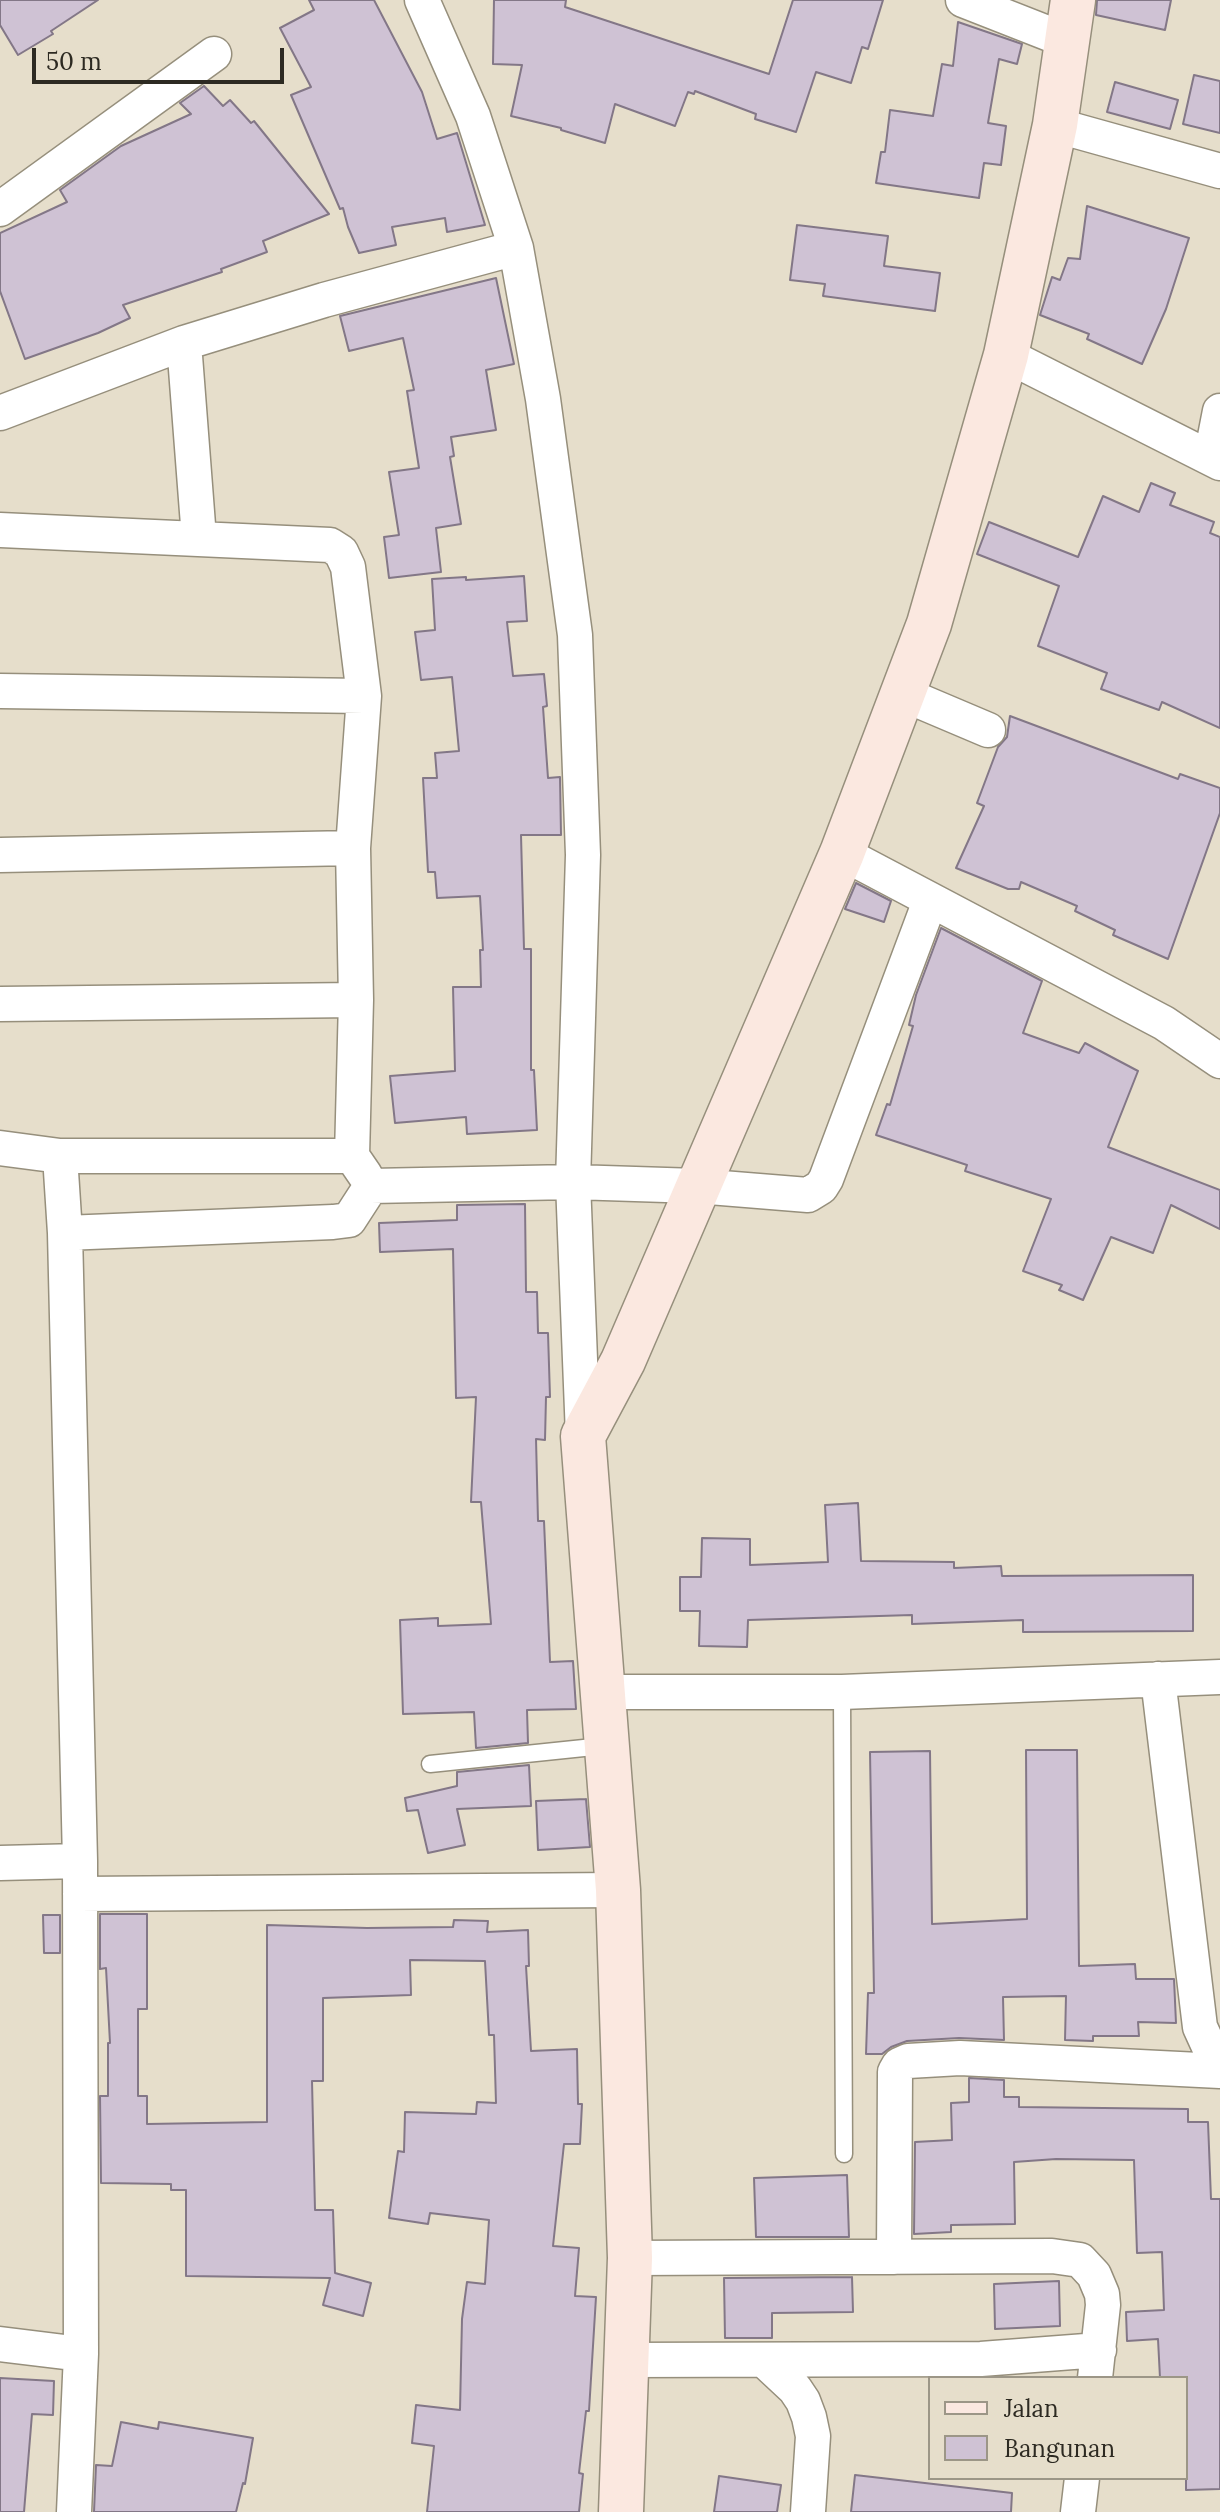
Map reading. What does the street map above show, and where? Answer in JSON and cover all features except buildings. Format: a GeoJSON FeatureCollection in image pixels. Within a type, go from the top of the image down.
{"type":"FeatureCollection","features":[{"type":"Feature","properties":{"kind":"street"},"geometry":{"type":"LineString","coordinates":[[422,0],[473,116],[516,248],[543,399],[575,635],[583,855],[573,1182],[583,1436],[618,1890],[630,2258],[621,2512]]}},
{"type":"Feature","properties":{"kind":"street"},"geometry":{"type":"LineString","coordinates":[[583,1436],[623,1361],[842,853],[929,624],[1006,355],[1055,125],[1069,20],[963,0]]}},
{"type":"Feature","properties":{"kind":"street"},"geometry":{"type":"LineString","coordinates":[[0,209],[214,54]]}},
{"type":"Feature","properties":{"kind":"street"},"geometry":{"type":"LineString","coordinates":[[1055,125],[1220,171]]}},
{"type":"Feature","properties":{"kind":"street"},"geometry":{"type":"LineString","coordinates":[[0,413],[184,343],[324,300],[516,248]]}},
{"type":"Feature","properties":{"kind":"street"},"geometry":{"type":"LineString","coordinates":[[184,343],[199,538]]}},
{"type":"Feature","properties":{"kind":"street"},"geometry":{"type":"LineString","coordinates":[[1006,355],[1216,460],[1220,411]]}},
{"type":"Feature","properties":{"kind":"street"},"geometry":{"type":"LineString","coordinates":[[0,530],[330,545],[341,552],[348,567],[364,696],[353,848],[356,1000],[352,1156],[371,1186]]}},
{"type":"Feature","properties":{"kind":"street"},"geometry":{"type":"LineString","coordinates":[[0,691],[364,696]]}},
{"type":"Feature","properties":{"kind":"street"},"geometry":{"type":"LineString","coordinates":[[903,694],[988,730]]}},
{"type":"Feature","properties":{"kind":"street"},"geometry":{"type":"LineString","coordinates":[[0,855],[353,848]]}},
{"type":"Feature","properties":{"kind":"street"},"geometry":{"type":"LineString","coordinates":[[842,853],[1164,1023],[1220,1061]]}},
{"type":"Feature","properties":{"kind":"street"},"geometry":{"type":"LineString","coordinates":[[371,1186],[573,1182],[697,1186],[808,1195],[821,1187],[930,901]]}},
{"type":"Feature","properties":{"kind":"street"},"geometry":{"type":"LineString","coordinates":[[0,1004],[356,1000]]}},
{"type":"Feature","properties":{"kind":"street"},"geometry":{"type":"LineString","coordinates":[[0,1148],[60,1156],[352,1156]]}},
{"type":"Feature","properties":{"kind":"street"},"geometry":{"type":"LineString","coordinates":[[60,1156],[65,1233],[80,1878],[81,2354],[74,2512]]}},
{"type":"Feature","properties":{"kind":"street"},"geometry":{"type":"LineString","coordinates":[[65,1233],[349,1220],[371,1186]]}},
{"type":"Feature","properties":{"kind":"street"},"geometry":{"type":"LineString","coordinates":[[603,1692],[842,1692],[1220,1677]]}},
{"type":"Feature","properties":{"kind":"street"},"geometry":{"type":"LineString","coordinates":[[894,2257],[895,2072],[899,2065],[908,2061],[960,2058],[1220,2071],[1200,2027],[1158,1679]]}},
{"type":"Feature","properties":{"kind":"street"},"geometry":{"type":"LineString","coordinates":[[0,1863],[80,1878],[618,1890]]}},
{"type":"Feature","properties":{"kind":"street"},"geometry":{"type":"LineString","coordinates":[[627,2360],[981,2359],[1097,2364],[1102,2294],[1094,2275],[1080,2260],[1052,2256],[630,2258]]}},
{"type":"Feature","properties":{"kind":"street"},"geometry":{"type":"LineString","coordinates":[[0,2344],[81,2354]]}},
{"type":"Feature","properties":{"kind":"street"},"geometry":{"type":"LineString","coordinates":[[765,2361],[795,2389],[809,2417],[813,2436],[808,2512]]}},
{"type":"Feature","properties":{"kind":"street"},"geometry":{"type":"LineString","coordinates":[[1078,2512],[1082,2480]]}},
{"type":"Feature","properties":{"kind":"lane"},"geometry":{"type":"LineString","coordinates":[[842,1692],[844,2154]]}},
{"type":"Feature","properties":{"kind":"lane"},"geometry":{"type":"LineString","coordinates":[[430,1764],[607,1746]]}}]}
